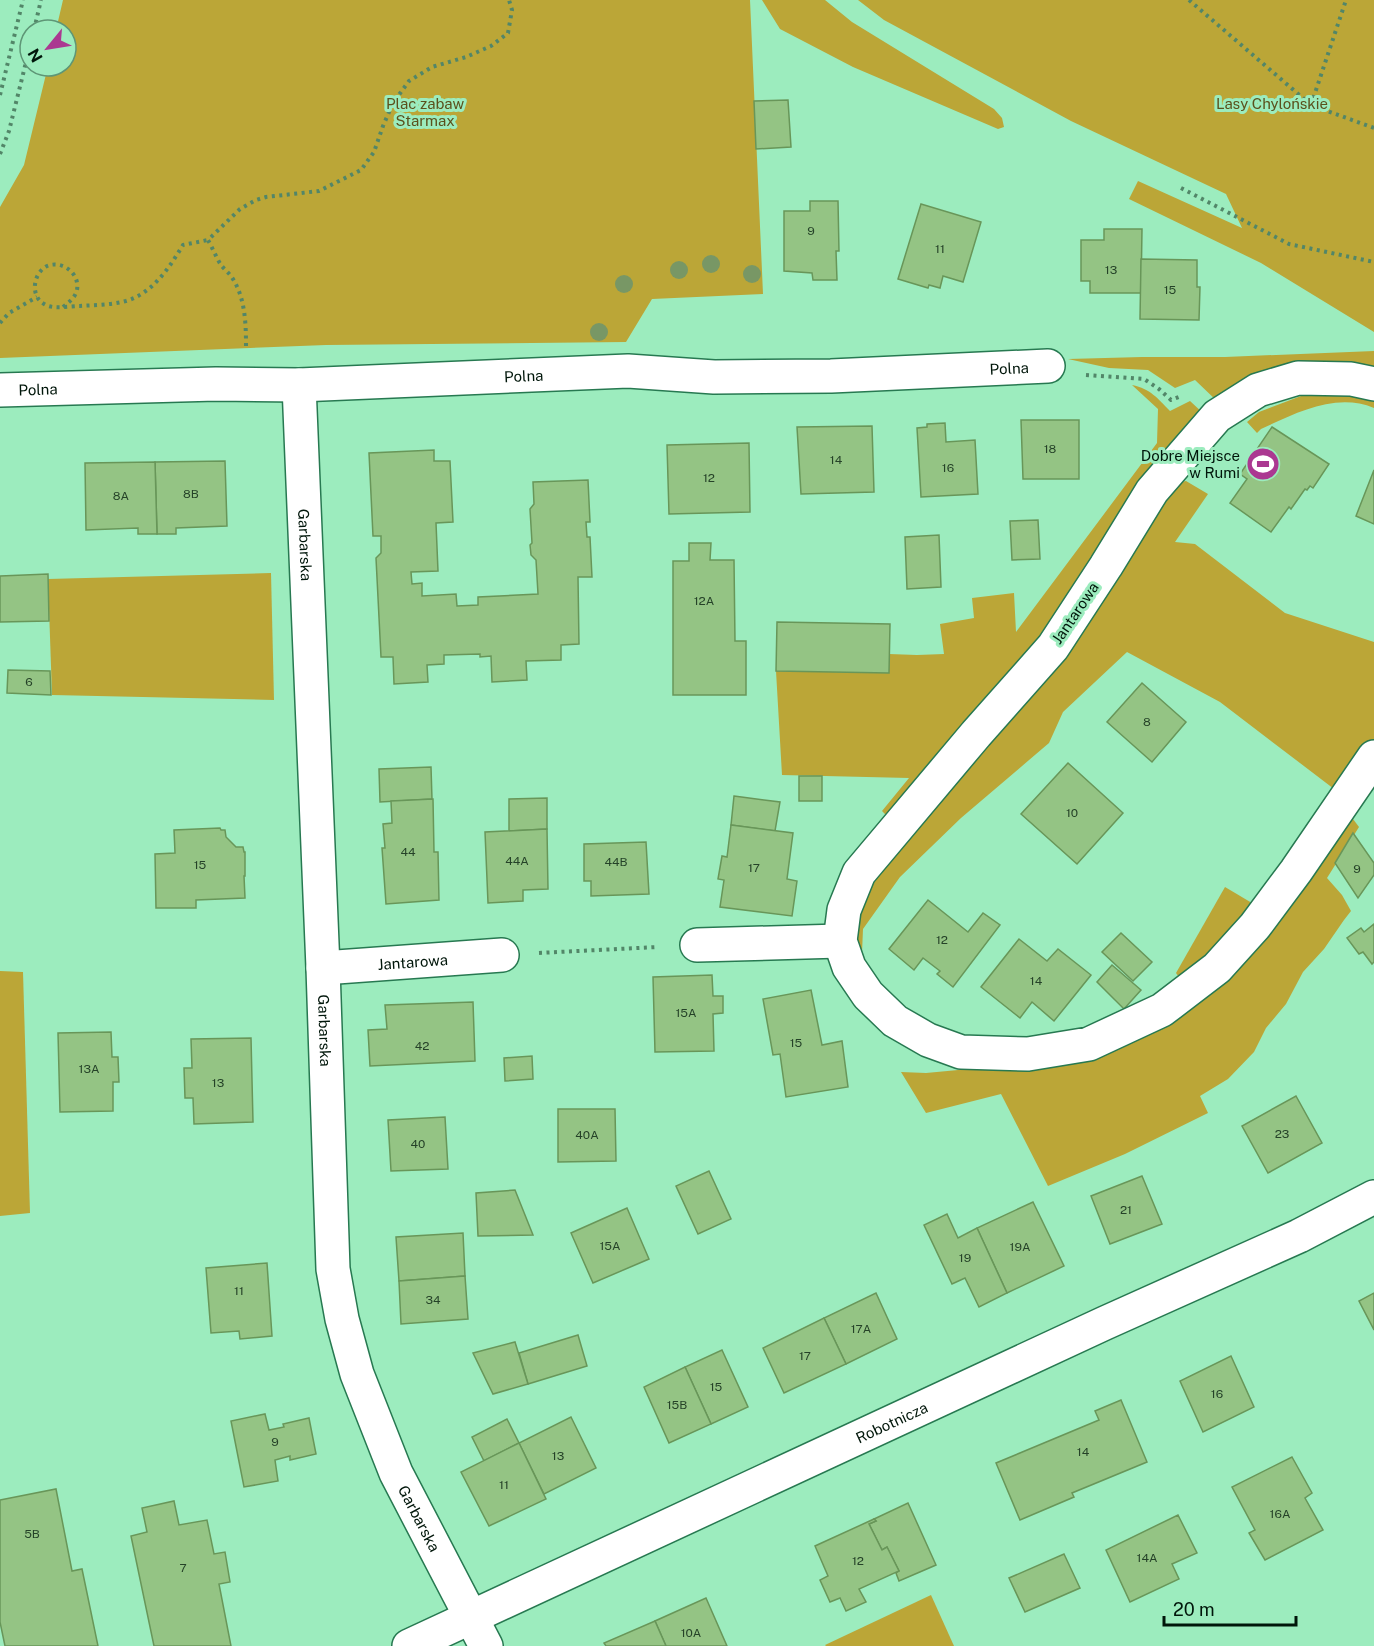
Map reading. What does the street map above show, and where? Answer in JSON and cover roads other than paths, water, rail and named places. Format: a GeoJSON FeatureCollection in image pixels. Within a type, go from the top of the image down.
{"type":"FeatureCollection","features":[{"type":"Feature","properties":{"kind":"street","name":"Polna"},"geometry":{"type":"LineString","coordinates":[[0,390],[216,384],[299,385],[628,371],[714,376],[819,376],[1048,366]]}},
{"type":"Feature","properties":{"kind":"street","name":"Jantarowa"},"geometry":{"type":"LineString","coordinates":[[1374,384],[1351,379],[1298,378],[1258,390],[1217,416],[1152,491],[1053,647],[859,873],[844,910],[840,941],[849,967],[868,995],[895,1021],[928,1040],[961,1052],[1028,1054],[1089,1044],[1162,1011],[1217,968],[1276,899],[1374,757]]}},
{"type":"Feature","properties":{"kind":"street","name":"Garbarska"},"geometry":{"type":"LineString","coordinates":[[299,385],[333,1269],[342,1318],[357,1374],[396,1473],[486,1646]]}},
{"type":"Feature","properties":{"kind":"street"},"geometry":{"type":"LineString","coordinates":[[697,945],[840,941]]}},
{"type":"Feature","properties":{"kind":"street","name":"Jantarowa"},"geometry":{"type":"LineString","coordinates":[[322,968],[502,955]]}},
{"type":"Feature","properties":{"kind":"street","name":"Robotnicza"},"geometry":{"type":"LineString","coordinates":[[409,1646],[1094,1328],[1299,1236],[1374,1197]]}},
{"type":"Feature","properties":{"kind":"place","name":"Dobre Miejsce w Rumi"},"geometry":{"type":"Point","coordinates":[1263,464]}},
{"type":"Feature","properties":{"kind":"park label","name":"Lasy Chylońskie"},"geometry":{"type":"Point","coordinates":[1272,103]}},
{"type":"Feature","properties":{"kind":"park label","name":"Plac zabaw Starmax"},"geometry":{"type":"Point","coordinates":[425,112]}}]}
